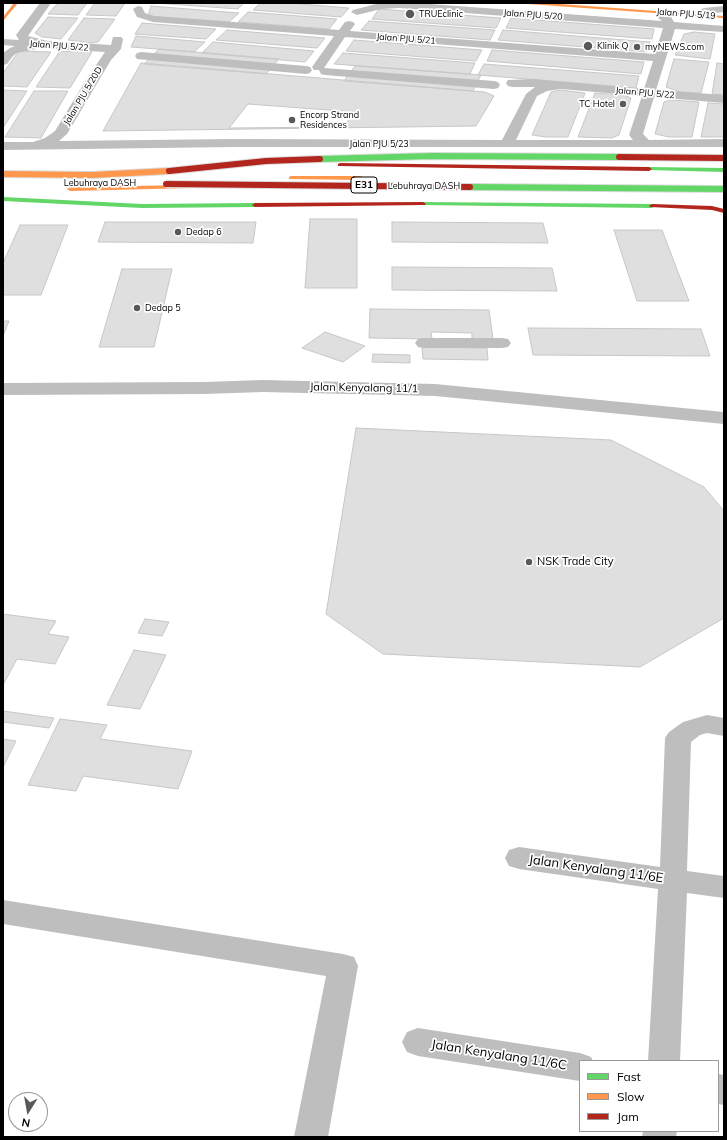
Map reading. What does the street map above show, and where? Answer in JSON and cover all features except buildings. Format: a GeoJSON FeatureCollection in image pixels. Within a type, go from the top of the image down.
{"type":"FeatureCollection","features":[{"type":"Feature","properties":{"kind":"main road"},"geometry":{"type":"LineString","coordinates":[[3,20],[16,3]]}},
{"type":"Feature","properties":{"kind":"main road","name":"Jalan PJU 5/19"},"geometry":{"type":"LineString","coordinates":[[528,3],[654,12],[706,13],[724,17]]}},
{"type":"Feature","properties":{"kind":"main road"},"geometry":{"type":"LineString","coordinates":[[595,3],[706,13]]}},
{"type":"Feature","properties":{"kind":"main road"},"geometry":{"type":"LineString","coordinates":[[3,174],[92,174],[178,170],[266,161],[432,156],[724,158]]}},
{"type":"Feature","properties":{"kind":"main road"},"geometry":{"type":"LineString","coordinates":[[3,171],[341,165],[724,170]]}},
{"type":"Feature","properties":{"kind":"main road"},"geometry":{"type":"LineString","coordinates":[[58,190],[286,185],[342,178]]}},
{"type":"Feature","properties":{"kind":"main road"},"geometry":{"type":"LineString","coordinates":[[3,182],[342,178],[724,183]]}},
{"type":"Feature","properties":{"kind":"main road","name":"Lebuhraya DASH"},"geometry":{"type":"LineString","coordinates":[[3,182],[724,190]]}},
{"type":"Feature","properties":{"kind":"main road"},"geometry":{"type":"LineString","coordinates":[[3,191],[19,191]]}},
{"type":"Feature","properties":{"kind":"main road","name":"Lebuhraya DASH"},"geometry":{"type":"LineString","coordinates":[[3,198],[493,196],[716,199]]}},
{"type":"Feature","properties":{"kind":"main road"},"geometry":{"type":"LineString","coordinates":[[3,198],[142,206],[374,204],[615,205],[712,208],[724,210]]}},
{"type":"Feature","properties":{"kind":"street"},"geometry":{"type":"LineString","coordinates":[[46,3],[22,36],[24,38],[51,46]]}},
{"type":"Feature","properties":{"kind":"street"},"geometry":{"type":"LineString","coordinates":[[314,72],[343,34],[353,8],[367,3]]}},
{"type":"Feature","properties":{"kind":"street"},"geometry":{"type":"LineString","coordinates":[[140,6],[141,15],[153,19]]}},
{"type":"Feature","properties":{"kind":"street","name":"Jalan PJU 5/20D"},"geometry":{"type":"LineString","coordinates":[[33,145],[50,141],[60,134],[106,58],[124,33],[140,6]]}},
{"type":"Feature","properties":{"kind":"street","name":"Jalan PJU 5/20"},"geometry":{"type":"LineString","coordinates":[[353,8],[399,6],[724,29]]}},
{"type":"Feature","properties":{"kind":"street"},"geometry":{"type":"LineString","coordinates":[[706,13],[724,11]]}},
{"type":"Feature","properties":{"kind":"street"},"geometry":{"type":"LineString","coordinates":[[646,144],[636,135],[670,25],[667,20],[654,12]]}},
{"type":"Feature","properties":{"kind":"street","name":"Jalan PJU 5/21"},"geometry":{"type":"LineString","coordinates":[[124,33],[153,19],[659,58]]}},
{"type":"Feature","properties":{"kind":"street","name":"Jalan PJU 5/22"},"geometry":{"type":"LineString","coordinates":[[3,42],[92,48],[124,33]]}},
{"type":"Feature","properties":{"kind":"street"},"geometry":{"type":"LineString","coordinates":[[3,61],[9,53],[14,50],[51,46]]}},
{"type":"Feature","properties":{"kind":"street","name":"Jalan PJU 5/20D"},"geometry":{"type":"LineString","coordinates":[[92,48],[104,52],[106,58]]}},
{"type":"Feature","properties":{"kind":"street"},"geometry":{"type":"LineString","coordinates":[[140,56],[314,72],[494,85],[501,82],[566,86]]}},
{"type":"Feature","properties":{"kind":"street"},"geometry":{"type":"LineString","coordinates":[[512,83],[525,88],[532,94]]}},
{"type":"Feature","properties":{"kind":"street"},"geometry":{"type":"LineString","coordinates":[[494,85],[494,88],[505,94],[532,94],[544,87],[566,86]]}},
{"type":"Feature","properties":{"kind":"street","name":"Jalan PJU 5/22"},"geometry":{"type":"LineString","coordinates":[[566,86],[724,99]]}},
{"type":"Feature","properties":{"kind":"street"},"geometry":{"type":"LineString","coordinates":[[509,144],[510,138],[532,94]]}},
{"type":"Feature","properties":{"kind":"street","name":"Jalan PJU 5/20D"},"geometry":{"type":"LineString","coordinates":[[60,134],[72,142],[94,146]]}},
{"type":"Feature","properties":{"kind":"street","name":"Jalan PJU 5/23"},"geometry":{"type":"LineString","coordinates":[[33,145],[94,146],[235,143],[724,143]]}},
{"type":"Feature","properties":{"kind":"street"},"geometry":{"type":"LineString","coordinates":[[3,146],[33,145]]}},
{"type":"Feature","properties":{"kind":"street"},"geometry":{"type":"LineString","coordinates":[[424,343],[502,342]]}},
{"type":"Feature","properties":{"kind":"street","name":"Jalan Kenyalang 11/1"},"geometry":{"type":"LineString","coordinates":[[3,377],[154,378],[264,376],[436,379],[724,405]]}},
{"type":"Feature","properties":{"kind":"street","name":"Jalan Kenyalang 11/1"},"geometry":{"type":"LineString","coordinates":[[3,389],[204,388],[263,386],[435,390],[724,418]]}},
{"type":"Feature","properties":{"kind":"street"},"geometry":{"type":"LineString","coordinates":[[664,1060],[674,880],[678,738],[692,728],[708,724],[724,727]]}},
{"type":"Feature","properties":{"kind":"street","name":"Jalan Kenyalang 11/6E"},"geometry":{"type":"LineString","coordinates":[[519,858],[724,888]]}},
{"type":"Feature","properties":{"kind":"street"},"geometry":{"type":"LineString","coordinates":[[3,912],[343,966],[311,1137]]}},
{"type":"Feature","properties":{"kind":"street","name":"Jalan Kenyalang 11/6C"},"geometry":{"type":"LineString","coordinates":[[418,1042],[579,1067]]}},
{"type":"Feature","properties":{"kind":"traffic: fast"},"geometry":{"type":"LineString","coordinates":[[320,159],[432,156],[619,157]]}},
{"type":"Feature","properties":{"kind":"traffic: fast"},"geometry":{"type":"LineString","coordinates":[[649,169],[724,170]]}},
{"type":"Feature","properties":{"kind":"traffic: fast"},"geometry":{"type":"LineString","coordinates":[[470,187],[724,189]]}},
{"type":"Feature","properties":{"kind":"traffic: fast"},"geometry":{"type":"LineString","coordinates":[[3,199],[142,206],[255,205]]}},
{"type":"Feature","properties":{"kind":"traffic: fast"},"geometry":{"type":"LineString","coordinates":[[423,204],[652,206]]}},
{"type":"Feature","properties":{"kind":"traffic: slow"},"geometry":{"type":"LineString","coordinates":[[3,20],[16,3]]}},
{"type":"Feature","properties":{"kind":"traffic: slow"},"geometry":{"type":"LineString","coordinates":[[528,3],[724,17]]}},
{"type":"Feature","properties":{"kind":"traffic: slow"},"geometry":{"type":"LineString","coordinates":[[3,174],[92,175],[169,171]]}},
{"type":"Feature","properties":{"kind":"traffic: slow"},"geometry":{"type":"LineString","coordinates":[[291,178],[361,178]]}},
{"type":"Feature","properties":{"kind":"traffic: slow"},"geometry":{"type":"LineString","coordinates":[[70,189],[190,187]]}},
{"type":"Feature","properties":{"kind":"traffic: jam"},"geometry":{"type":"LineString","coordinates":[[619,157],[724,158]]}},
{"type":"Feature","properties":{"kind":"traffic: jam"},"geometry":{"type":"LineString","coordinates":[[169,171],[266,161],[320,159]]}},
{"type":"Feature","properties":{"kind":"traffic: jam"},"geometry":{"type":"LineString","coordinates":[[340,165],[649,169]]}},
{"type":"Feature","properties":{"kind":"traffic: jam"},"geometry":{"type":"LineString","coordinates":[[166,184],[470,187]]}},
{"type":"Feature","properties":{"kind":"traffic: jam"},"geometry":{"type":"LineString","coordinates":[[255,205],[423,204]]}},
{"type":"Feature","properties":{"kind":"traffic: jam"},"geometry":{"type":"LineString","coordinates":[[652,206],[712,208],[724,211]]}},
{"type":"Feature","properties":{"kind":"place","name":"TRUEclinic"},"geometry":{"type":"Point","coordinates":[410,14]}},
{"type":"Feature","properties":{"kind":"place","name":"Klinik Q"},"geometry":{"type":"Point","coordinates":[588,46]}},
{"type":"Feature","properties":{"kind":"place","name":"myNEWS.com"},"geometry":{"type":"Point","coordinates":[637,47]}},
{"type":"Feature","properties":{"kind":"place","name":"TC Hotel"},"geometry":{"type":"Point","coordinates":[623,104]}},
{"type":"Feature","properties":{"kind":"place","name":"Encorp Strand Residences"},"geometry":{"type":"Point","coordinates":[292,120]}},
{"type":"Feature","properties":{"kind":"place","name":"Dedap 6"},"geometry":{"type":"Point","coordinates":[178,232]}},
{"type":"Feature","properties":{"kind":"place","name":"Dedap 5"},"geometry":{"type":"Point","coordinates":[137,308]}},
{"type":"Feature","properties":{"kind":"place","name":"NSK Trade City"},"geometry":{"type":"Point","coordinates":[529,562]}}]}
